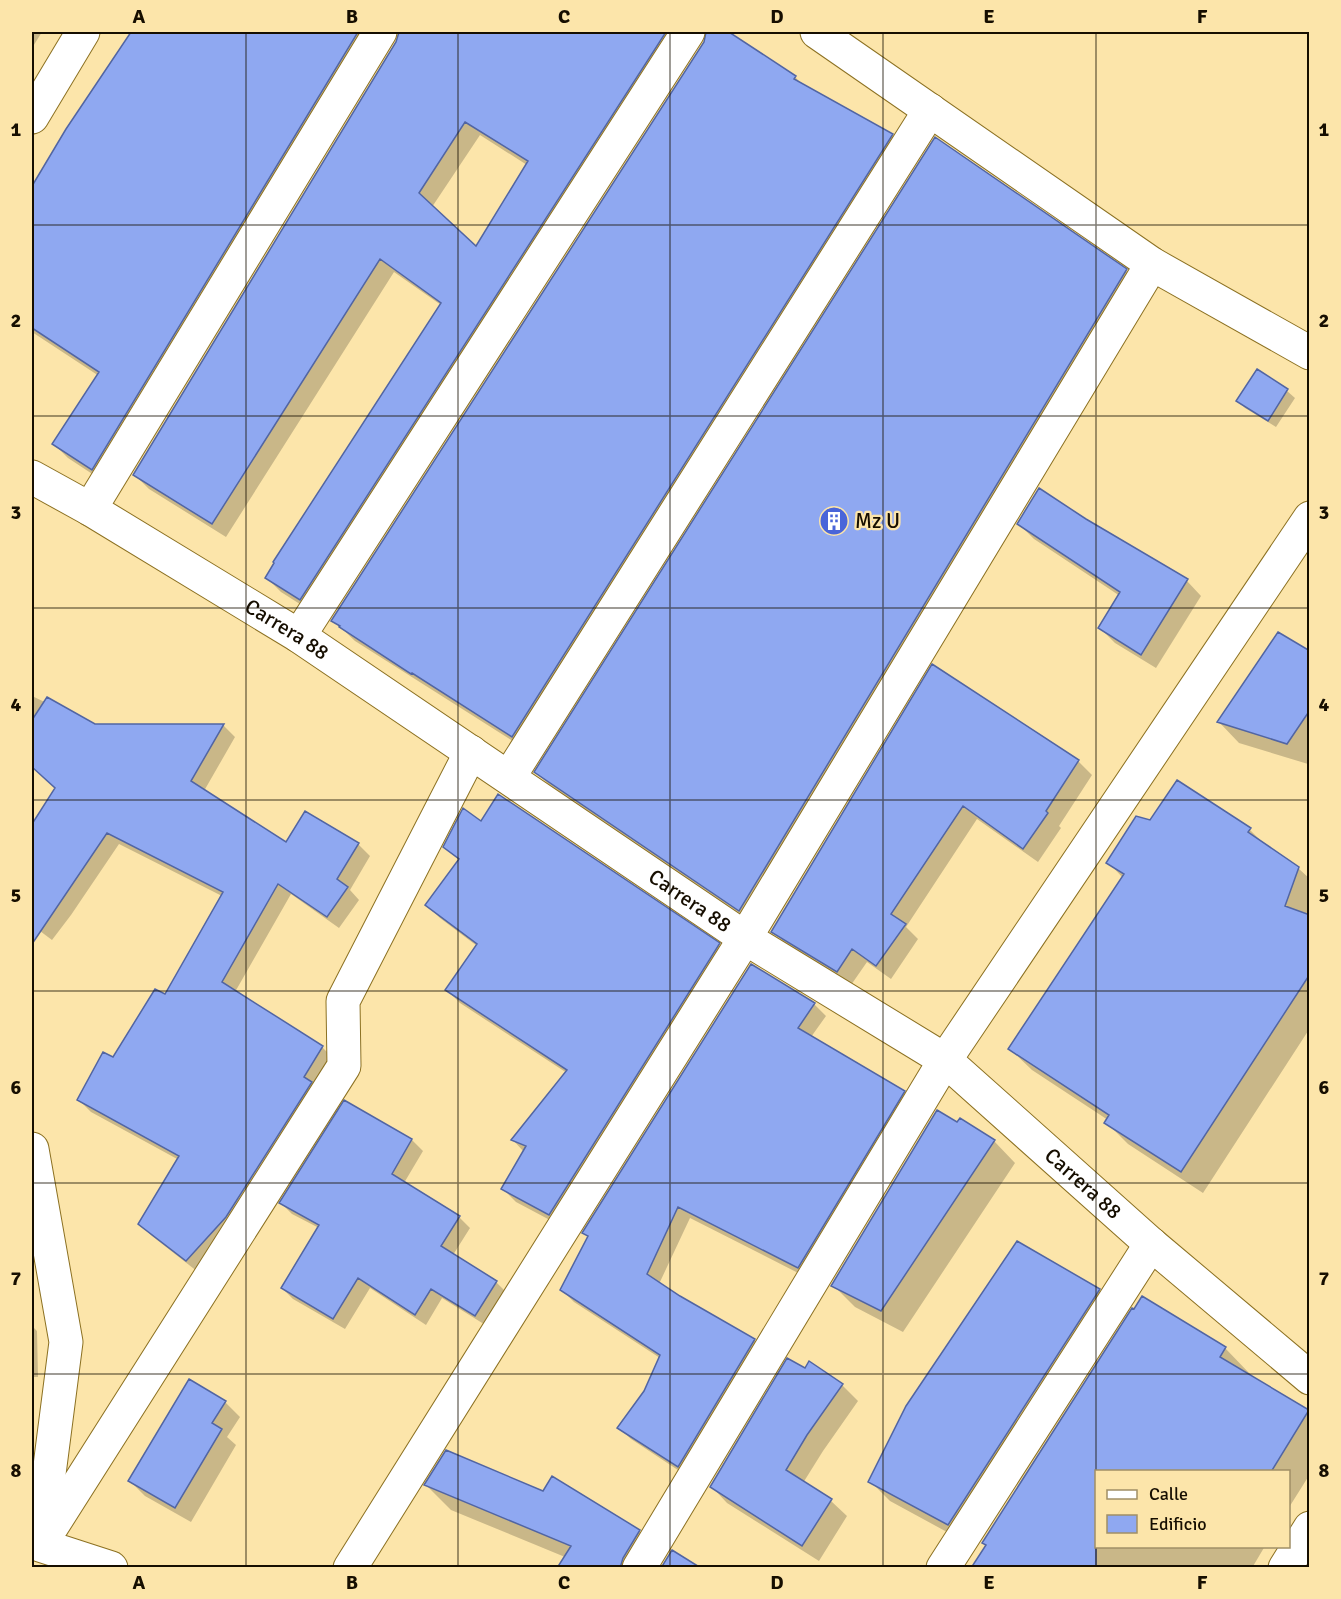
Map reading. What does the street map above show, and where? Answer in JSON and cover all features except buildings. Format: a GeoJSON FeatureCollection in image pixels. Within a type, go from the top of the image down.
{"type":"FeatureCollection","features":[{"type":"Feature","properties":{"kind":"street"},"geometry":{"type":"LineString","coordinates":[[32,117],[83,32]]}},
{"type":"Feature","properties":{"kind":"street"},"geometry":{"type":"LineString","coordinates":[[90,509],[380,32]]}},
{"type":"Feature","properties":{"kind":"street"},"geometry":{"type":"LineString","coordinates":[[299,636],[688,32]]}},
{"type":"Feature","properties":{"kind":"street"},"geometry":{"type":"LineString","coordinates":[[818,32],[1152,264],[1310,353]]}},
{"type":"Feature","properties":{"kind":"street"},"geometry":{"type":"LineString","coordinates":[[509,777],[930,110]]}},
{"type":"Feature","properties":{"kind":"street"},"geometry":{"type":"LineString","coordinates":[[350,1568],[745,938],[1152,264]]}},
{"type":"Feature","properties":{"kind":"street","name":"Carrera 88"},"geometry":{"type":"LineString","coordinates":[[32,477],[90,509],[299,636],[745,938],[945,1060],[1151,1244],[1310,1378]]}},
{"type":"Feature","properties":{"kind":"street"},"geometry":{"type":"LineString","coordinates":[[639,1568],[945,1060],[1310,518]]}},
{"type":"Feature","properties":{"kind":"street"},"geometry":{"type":"LineString","coordinates":[[36,1553],[344,1065],[343,1001],[471,752]]}},
{"type":"Feature","properties":{"kind":"street"},"geometry":{"type":"LineString","coordinates":[[32,1149],[66,1342],[36,1553]]}},
{"type":"Feature","properties":{"kind":"street"},"geometry":{"type":"LineString","coordinates":[[943,1568],[1151,1244]]}},
{"type":"Feature","properties":{"kind":"street"},"geometry":{"type":"LineString","coordinates":[[1285,1568],[1310,1528]]}},
{"type":"Feature","properties":{"kind":"street"},"geometry":{"type":"LineString","coordinates":[[36,1553],[111,1568]]}},
{"type":"Feature","properties":{"kind":"place","name":"Mz U"},"geometry":{"type":"Point","coordinates":[834,521]}}]}
